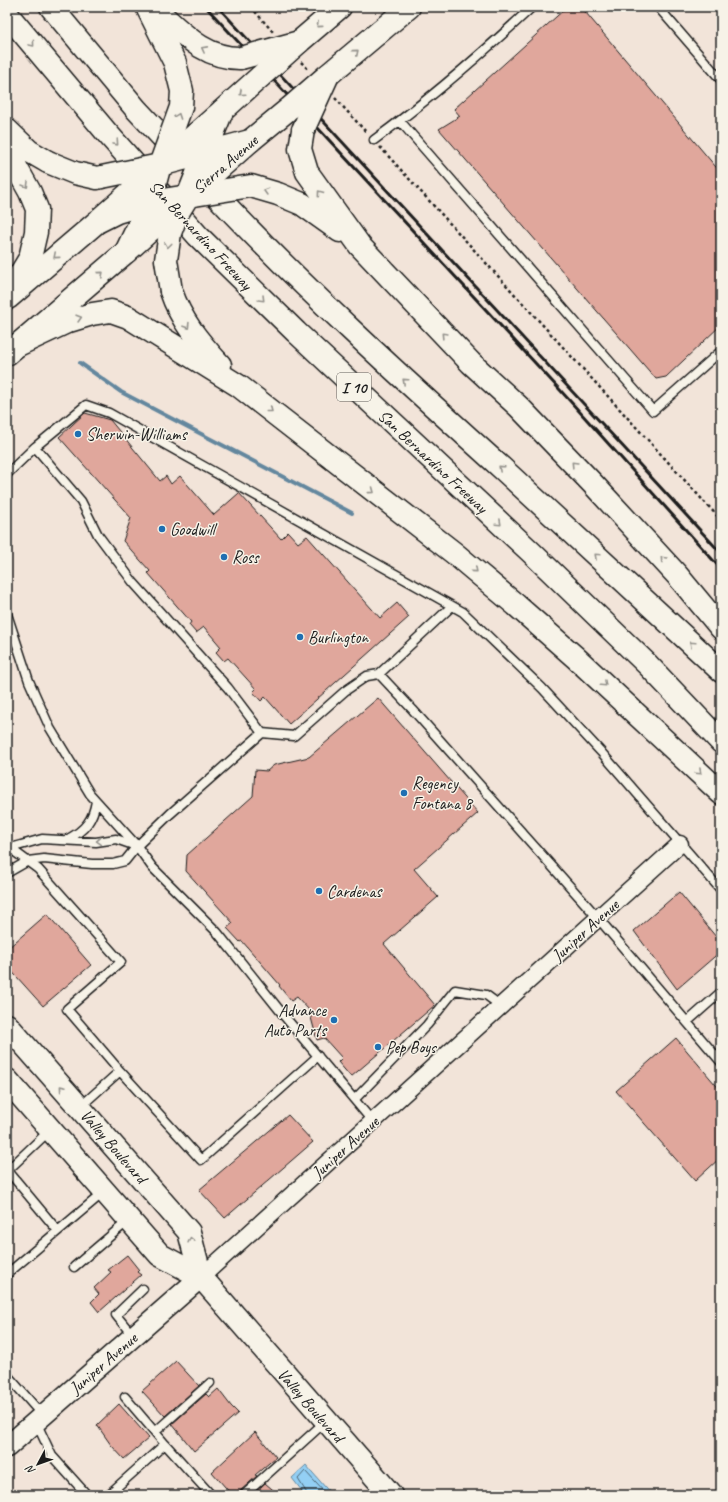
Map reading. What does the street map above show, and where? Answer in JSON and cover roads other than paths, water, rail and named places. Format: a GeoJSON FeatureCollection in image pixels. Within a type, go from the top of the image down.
{"type":"FeatureCollection","features":[{"type":"Feature","properties":{"kind":"main road","name":"I 10"},"geometry":{"type":"LineString","coordinates":[[51,7],[136,109],[243,224],[353,333],[587,546],[721,671]]}},
{"type":"Feature","properties":{"kind":"main road"},"geometry":{"type":"LineString","coordinates":[[126,252],[150,202],[160,165],[181,108],[182,91],[175,63],[147,7]]}},
{"type":"Feature","properties":{"kind":"main road"},"geometry":{"type":"LineString","coordinates":[[153,7],[199,47],[222,56],[241,58],[299,51]]}},
{"type":"Feature","properties":{"kind":"main road"},"geometry":{"type":"LineString","coordinates":[[7,297],[97,222],[261,76],[299,51],[340,7]]}},
{"type":"Feature","properties":{"kind":"main road","name":"Sierra Avenue"},"geometry":{"type":"LineString","coordinates":[[12,349],[126,252],[250,141],[409,7]]}},
{"type":"Feature","properties":{"kind":"main road","name":"San Bernardino Freeway"},"geometry":{"type":"LineString","coordinates":[[7,14],[107,133],[198,236],[296,332],[648,665],[721,742]]}},
{"type":"Feature","properties":{"kind":"main road"},"geometry":{"type":"LineString","coordinates":[[323,80],[303,130],[300,150],[306,172],[360,246],[471,363],[519,407],[593,484],[677,575],[721,628]]}},
{"type":"Feature","properties":{"kind":"main road"},"geometry":{"type":"LineString","coordinates":[[222,111],[188,196],[177,214],[170,233],[166,260],[171,291],[182,317],[192,334],[239,386]]}},
{"type":"Feature","properties":{"kind":"main road"},"geometry":{"type":"LineString","coordinates":[[7,130],[29,151],[48,162],[75,173],[97,178],[204,155],[250,141]]}},
{"type":"Feature","properties":{"kind":"main road"},"geometry":{"type":"LineString","coordinates":[[7,151],[30,192],[37,209],[36,232],[30,258],[7,297]]}},
{"type":"Feature","properties":{"kind":"main road"},"geometry":{"type":"LineString","coordinates":[[97,222],[117,212],[150,202],[251,186],[278,194],[302,204],[360,246]]}},
{"type":"Feature","properties":{"kind":"main road"},"geometry":{"type":"LineString","coordinates":[[12,349],[69,321],[111,311],[128,316],[239,386],[454,553],[516,604],[721,793]]}},
{"type":"Feature","properties":{"kind":"main road","name":"Valley Boulevard"},"geometry":{"type":"LineString","coordinates":[[7,1025],[190,1232],[201,1278]]}},
{"type":"Feature","properties":{"kind":"main road","name":"Valley Boulevard"},"geometry":{"type":"LineString","coordinates":[[12,1088],[51,1130],[160,1255],[201,1278],[391,1495]]}},
{"type":"Feature","properties":{"kind":"street","name":"Juniper Avenue"},"geometry":{"type":"LineString","coordinates":[[7,1447],[201,1278],[680,844]]}},
{"type":"Feature","properties":{"kind":"lane"},"geometry":{"type":"LineString","coordinates":[[374,140],[400,121],[498,40],[532,7]]}},
{"type":"Feature","properties":{"kind":"lane"},"geometry":{"type":"LineString","coordinates":[[658,7],[721,80]]}},
{"type":"Feature","properties":{"kind":"lane"},"geometry":{"type":"LineString","coordinates":[[400,121],[653,410],[721,351]]}},
{"type":"Feature","properties":{"kind":"lane"},"geometry":{"type":"LineString","coordinates":[[7,474],[35,447],[86,404],[109,413],[463,612],[542,688],[601,752],[721,890]]}},
{"type":"Feature","properties":{"kind":"lane"},"geometry":{"type":"LineString","coordinates":[[35,447],[81,501],[98,535],[133,582],[228,688],[262,733]]}},
{"type":"Feature","properties":{"kind":"lane"},"geometry":{"type":"LineString","coordinates":[[7,873],[28,861],[44,859],[113,864],[124,861],[137,846],[262,733],[294,736],[345,691],[367,676],[379,674],[452,606]]}},
{"type":"Feature","properties":{"kind":"lane"},"geometry":{"type":"LineString","coordinates":[[7,614],[29,681],[50,728],[90,794],[137,846],[152,867],[217,932],[373,1122]]}},
{"type":"Feature","properties":{"kind":"lane"},"geometry":{"type":"LineString","coordinates":[[379,674],[413,710],[598,918],[721,1062]]}},
{"type":"Feature","properties":{"kind":"lane"},"geometry":{"type":"LineString","coordinates":[[68,839],[85,829],[90,820],[96,801]]}},
{"type":"Feature","properties":{"kind":"lane"},"geometry":{"type":"LineString","coordinates":[[8,847],[42,839],[68,839],[96,842],[116,840],[137,846]]}},
{"type":"Feature","properties":{"kind":"lane"},"geometry":{"type":"LineString","coordinates":[[8,847],[38,869],[121,962],[67,1009],[120,1071],[201,1160],[318,1056]]}},
{"type":"Feature","properties":{"kind":"lane"},"geometry":{"type":"LineString","coordinates":[[355,1099],[427,1024],[454,990],[486,994],[500,1006]]}},
{"type":"Feature","properties":{"kind":"lane"},"geometry":{"type":"LineString","coordinates":[[687,1022],[721,992]]}},
{"type":"Feature","properties":{"kind":"lane"},"geometry":{"type":"LineString","coordinates":[[79,1108],[120,1071]]}},
{"type":"Feature","properties":{"kind":"lane"},"geometry":{"type":"LineString","coordinates":[[51,1130],[9,1169],[9,1172],[58,1231]]}},
{"type":"Feature","properties":{"kind":"lane"},"geometry":{"type":"LineString","coordinates":[[7,1274],[105,1192]]}},
{"type":"Feature","properties":{"kind":"lane"},"geometry":{"type":"LineString","coordinates":[[74,1267],[129,1220]]}},
{"type":"Feature","properties":{"kind":"lane"},"geometry":{"type":"LineString","coordinates":[[133,1337],[116,1314],[143,1289]]}},
{"type":"Feature","properties":{"kind":"lane"},"geometry":{"type":"LineString","coordinates":[[7,1375],[39,1419],[52,1456],[87,1495]]}},
{"type":"Feature","properties":{"kind":"lane"},"geometry":{"type":"LineString","coordinates":[[155,1432],[210,1383]]}},
{"type":"Feature","properties":{"kind":"lane"},"geometry":{"type":"LineString","coordinates":[[125,1396],[165,1444],[211,1495]]}},
{"type":"Feature","properties":{"kind":"lane"},"geometry":{"type":"LineString","coordinates":[[244,1495],[326,1421]]}},
{"type":"Feature","properties":{"kind":"lane"},"geometry":{"type":"LineString","coordinates":[[108,1495],[165,1444]]}},
{"type":"Feature","properties":{"kind":"water"},"geometry":{"type":"Polygon","coordinates":[[[306,1465],[332,1495],[305,1495],[292,1478],[306,1465]]]}},
{"type":"Feature","properties":{"kind":"waterway"},"geometry":{"type":"LineString","coordinates":[[80,363],[121,392],[352,513]]}},
{"type":"Feature","properties":{"kind":"railway"},"geometry":{"type":"LineString","coordinates":[[206,7],[561,391],[721,569]]}},
{"type":"Feature","properties":{"kind":"railway"},"geometry":{"type":"LineString","coordinates":[[218,7],[721,553]]}},
{"type":"Feature","properties":{"kind":"place","name":"Sherwin-Williams"},"geometry":{"type":"Point","coordinates":[78,434]}},
{"type":"Feature","properties":{"kind":"place","name":"Goodwill"},"geometry":{"type":"Point","coordinates":[162,529]}},
{"type":"Feature","properties":{"kind":"place","name":"Ross"},"geometry":{"type":"Point","coordinates":[224,557]}},
{"type":"Feature","properties":{"kind":"place","name":"Burlington"},"geometry":{"type":"Point","coordinates":[300,637]}},
{"type":"Feature","properties":{"kind":"place","name":"Regency Fontana 8"},"geometry":{"type":"Point","coordinates":[404,793]}},
{"type":"Feature","properties":{"kind":"place","name":"Cardenas"},"geometry":{"type":"Point","coordinates":[319,891]}},
{"type":"Feature","properties":{"kind":"place","name":"Advance Auto Parts"},"geometry":{"type":"Point","coordinates":[334,1020]}},
{"type":"Feature","properties":{"kind":"place","name":"Pep Boys"},"geometry":{"type":"Point","coordinates":[378,1047]}}]}
